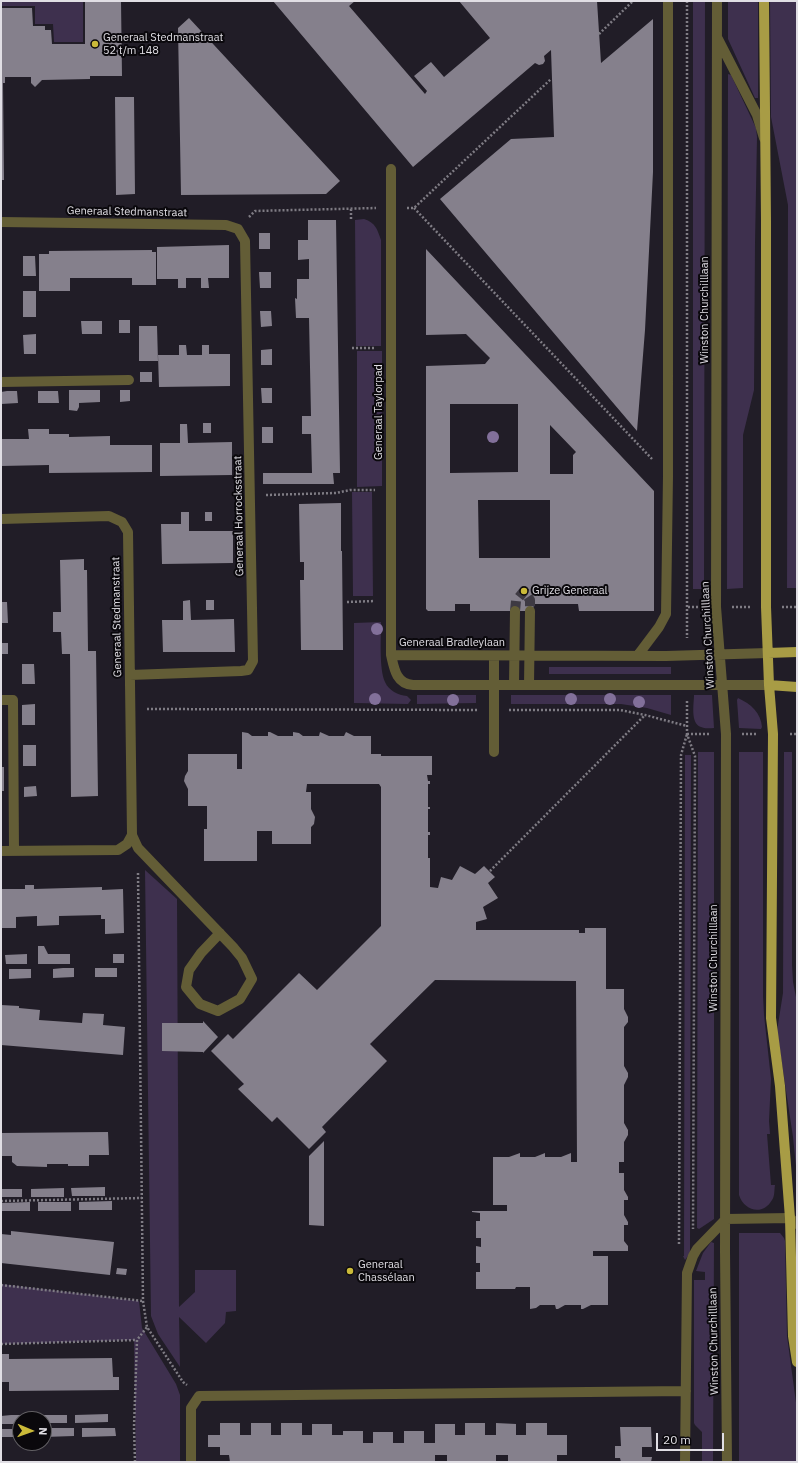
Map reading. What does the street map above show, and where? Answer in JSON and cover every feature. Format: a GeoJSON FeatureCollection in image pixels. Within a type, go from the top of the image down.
{"type":"FeatureCollection","features":[{"type":"Feature","properties":{"kind":"main road"},"geometry":{"type":"LineString","coordinates":[[764,1],[767,376],[766,607],[769,685],[773,734],[771,1018],[780,1086],[793,1221],[793,1336],[797,1362]]}},
{"type":"Feature","properties":{"kind":"main road"},"geometry":{"type":"LineString","coordinates":[[768,653],[797,652]]}},
{"type":"Feature","properties":{"kind":"main road"},"geometry":{"type":"LineString","coordinates":[[769,685],[797,687]]}},
{"type":"Feature","properties":{"kind":"street"},"geometry":{"type":"LineString","coordinates":[[638,655],[659,627],[666,614],[668,476],[668,1]]}},
{"type":"Feature","properties":{"kind":"street","name":"Winston Churchilllaan"},"geometry":{"type":"LineString","coordinates":[[716,1],[716,607],[723,685],[726,767],[727,1462]]}},
{"type":"Feature","properties":{"kind":"street"},"geometry":{"type":"LineString","coordinates":[[717,37],[757,115],[765,140]]}},
{"type":"Feature","properties":{"kind":"street","name":"Generaal Taylorpad"},"geometry":{"type":"LineString","coordinates":[[391,169],[391,655]]}},
{"type":"Feature","properties":{"kind":"street","name":"Generaal Stedmanstraat"},"geometry":{"type":"LineString","coordinates":[[1,222],[226,225],[238,229]]}},
{"type":"Feature","properties":{"kind":"street","name":"Generaal Horrocksstraat"},"geometry":{"type":"LineString","coordinates":[[130,675],[248,670],[253,661],[245,241],[238,229]]}},
{"type":"Feature","properties":{"kind":"street"},"geometry":{"type":"LineString","coordinates":[[1,382],[129,380]]}},
{"type":"Feature","properties":{"kind":"street","name":"Generaal Stedmanstraat"},"geometry":{"type":"LineString","coordinates":[[1,519],[109,516],[122,522],[128,532],[132,835]]}},
{"type":"Feature","properties":{"kind":"street"},"geometry":{"type":"LineString","coordinates":[[514,685],[515,611]]}},
{"type":"Feature","properties":{"kind":"street"},"geometry":{"type":"LineString","coordinates":[[529,685],[530,612]]}},
{"type":"Feature","properties":{"kind":"street","name":"Generaal Bradleylaan"},"geometry":{"type":"LineString","coordinates":[[768,653],[720,655],[391,655],[396,675],[400,681],[409,685],[769,685]]}},
{"type":"Feature","properties":{"kind":"street"},"geometry":{"type":"LineString","coordinates":[[494,656],[494,752]]}},
{"type":"Feature","properties":{"kind":"street"},"geometry":{"type":"LineString","coordinates":[[1,700],[13,700],[14,850]]}},
{"type":"Feature","properties":{"kind":"street"},"geometry":{"type":"LineString","coordinates":[[1,851],[118,850],[127,844],[132,835]]}},
{"type":"Feature","properties":{"kind":"street"},"geometry":{"type":"LineString","coordinates":[[132,835],[138,848],[220,933],[242,958],[252,979],[240,999],[218,1011],[200,1004],[186,987],[189,970],[201,953],[220,933]]}},
{"type":"Feature","properties":{"kind":"street"},"geometry":{"type":"LineString","coordinates":[[685,1462],[687,1274],[693,1256],[726,1219],[793,1221]]}},
{"type":"Feature","properties":{"kind":"street"},"geometry":{"type":"LineString","coordinates":[[191,1462],[191,1408],[199,1396],[686,1391]]}},
{"type":"Feature","properties":{"kind":"path"},"geometry":{"type":"LineString","coordinates":[[599,34],[629,3],[633,1]]}},
{"type":"Feature","properties":{"kind":"path","name":"Winston Churchilllaan"},"geometry":{"type":"LineString","coordinates":[[687,1],[687,655]]}},
{"type":"Feature","properties":{"kind":"path"},"geometry":{"type":"LineString","coordinates":[[551,79],[414,208],[668,476]]}},
{"type":"Feature","properties":{"kind":"path"},"geometry":{"type":"LineString","coordinates":[[238,229],[255,211],[392,208]]}},
{"type":"Feature","properties":{"kind":"path"},"geometry":{"type":"LineString","coordinates":[[351,209],[351,219]]}},
{"type":"Feature","properties":{"kind":"path"},"geometry":{"type":"LineString","coordinates":[[352,348],[392,348]]}},
{"type":"Feature","properties":{"kind":"path"},"geometry":{"type":"LineString","coordinates":[[250,494],[263,496],[336,493],[350,490],[391,490]]}},
{"type":"Feature","properties":{"kind":"path"},"geometry":{"type":"LineString","coordinates":[[348,602],[392,601]]}},
{"type":"Feature","properties":{"kind":"path"},"geometry":{"type":"LineString","coordinates":[[687,607],[797,607]]}},
{"type":"Feature","properties":{"kind":"path","name":"Winston Churchilllaan"},"geometry":{"type":"LineString","coordinates":[[679,1244],[681,755],[687,734],[687,685]]}},
{"type":"Feature","properties":{"kind":"path"},"geometry":{"type":"LineString","coordinates":[[130,708],[620,710],[687,726]]}},
{"type":"Feature","properties":{"kind":"path"},"geometry":{"type":"LineString","coordinates":[[490,871],[645,715]]}},
{"type":"Feature","properties":{"kind":"path","name":"Winston Churchilllaan"},"geometry":{"type":"LineString","coordinates":[[687,734],[695,756],[693,1256]]}},
{"type":"Feature","properties":{"kind":"path"},"geometry":{"type":"LineString","coordinates":[[138,848],[143,1301],[147,1327],[183,1382],[199,1396]]}},
{"type":"Feature","properties":{"kind":"path"},"geometry":{"type":"LineString","coordinates":[[1,1201],[142,1198]]}},
{"type":"Feature","properties":{"kind":"path"},"geometry":{"type":"LineString","coordinates":[[1,1285],[143,1301]]}},
{"type":"Feature","properties":{"kind":"path"},"geometry":{"type":"LineString","coordinates":[[135,1462],[134,1427],[137,1340],[147,1327]]}},
{"type":"Feature","properties":{"kind":"path"},"geometry":{"type":"LineString","coordinates":[[1,1344],[137,1340]]}},
{"type":"Feature","properties":{"kind":"shaded area"},"geometry":{"type":"Polygon","coordinates":[[[1,1],[83,1],[83,42],[54,42],[53,24],[35,24],[35,6],[1,6],[1,1]]]}},
{"type":"Feature","properties":{"kind":"shaded area"},"geometry":{"type":"Polygon","coordinates":[[[693,1],[705,1],[704,589],[693,589],[693,1]]]}},
{"type":"Feature","properties":{"kind":"shaded area"},"geometry":{"type":"Polygon","coordinates":[[[728,1],[758,1],[758,98],[755,98],[728,39],[728,1]]]}},
{"type":"Feature","properties":{"kind":"shaded area"},"geometry":{"type":"Polygon","coordinates":[[[770,1],[797,1],[797,588],[787,588],[788,205],[771,117],[770,1]]]}},
{"type":"Feature","properties":{"kind":"shaded area"},"geometry":{"type":"Polygon","coordinates":[[[728,74],[731,75],[756,128],[757,137],[754,390],[743,435],[743,588],[727,589],[728,74]]]}},
{"type":"Feature","properties":{"kind":"shaded area"},"geometry":{"type":"Polygon","coordinates":[[[364,219],[374,225],[381,240],[381,346],[356,346],[355,220],[364,219]]]}},
{"type":"Feature","properties":{"kind":"shaded area"},"geometry":{"type":"Polygon","coordinates":[[[357,351],[382,351],[382,486],[357,487],[357,351]]]}},
{"type":"Feature","properties":{"kind":"shaded area"},"geometry":{"type":"Polygon","coordinates":[[[352,492],[372,492],[373,596],[353,596],[352,492]]]}},
{"type":"Feature","properties":{"kind":"shaded area"},"geometry":{"type":"Polygon","coordinates":[[[381,622],[383,676],[385,682],[391,690],[397,694],[407,696],[411,700],[408,704],[354,703],[354,623],[381,622]]]}},
{"type":"Feature","properties":{"kind":"shaded area"},"geometry":{"type":"Polygon","coordinates":[[[549,667],[671,667],[671,674],[549,674],[549,667]]]}},
{"type":"Feature","properties":{"kind":"shaded area"},"geometry":{"type":"Polygon","coordinates":[[[417,695],[476,695],[476,703],[417,704],[417,695]]]}},
{"type":"Feature","properties":{"kind":"shaded area"},"geometry":{"type":"Polygon","coordinates":[[[511,695],[671,695],[671,715],[647,708],[621,704],[511,704],[511,695]]]}},
{"type":"Feature","properties":{"kind":"shaded area"},"geometry":{"type":"Polygon","coordinates":[[[694,695],[712,695],[714,728],[703,728],[695,722],[693,713],[694,695]]]}},
{"type":"Feature","properties":{"kind":"shaded area"},"geometry":{"type":"Polygon","coordinates":[[[738,698],[751,706],[760,717],[761,729],[739,728],[738,698]]]}},
{"type":"Feature","properties":{"kind":"shaded area"},"geometry":{"type":"Polygon","coordinates":[[[698,752],[714,752],[714,1219],[699,1229],[697,1228],[698,752]]]}},
{"type":"Feature","properties":{"kind":"shaded area"},"geometry":{"type":"Polygon","coordinates":[[[739,752],[763,752],[763,996],[771,1079],[769,1121],[770,1134],[767,1134],[771,1185],[775,1185],[772,1200],[768,1205],[759,1210],[754,1210],[745,1205],[739,1195],[739,752]]]}},
{"type":"Feature","properties":{"kind":"shaded area"},"geometry":{"type":"Polygon","coordinates":[[[784,752],[792,752],[792,965],[793,982],[797,1002],[797,1176],[793,1137],[777,1031],[783,993],[784,752]]]}},
{"type":"Feature","properties":{"kind":"shaded area"},"geometry":{"type":"Polygon","coordinates":[[[685,755],[691,755],[690,1253],[685,1260],[683,1256],[685,755]]]}},
{"type":"Feature","properties":{"kind":"shaded area"},"geometry":{"type":"Polygon","coordinates":[[[145,870],[177,899],[179,1307],[195,1292],[195,1270],[236,1270],[236,1311],[226,1312],[225,1323],[206,1343],[179,1317],[180,1367],[158,1334],[151,1316],[145,870]]]}},
{"type":"Feature","properties":{"kind":"shaded area"},"geometry":{"type":"Polygon","coordinates":[[[739,1233],[780,1233],[785,1241],[787,1336],[797,1410],[797,1462],[739,1462],[739,1233]]]}},
{"type":"Feature","properties":{"kind":"shaded area"},"geometry":{"type":"Polygon","coordinates":[[[711,1242],[714,1243],[713,1462],[702,1462],[702,1432],[694,1423],[694,1280],[705,1280],[705,1272],[696,1271],[703,1253],[711,1242]]]}},
{"type":"Feature","properties":{"kind":"shaded area"},"geometry":{"type":"Polygon","coordinates":[[[1,1284],[139,1301],[142,1328],[176,1384],[180,1395],[180,1462],[136,1462],[134,1340],[1,1344],[1,1284]]]}},
{"type":"Feature","properties":{"kind":"building","name":"Generaal Stedmanstraat 52 t/m 148"},"geometry":{"type":"Polygon","coordinates":[[[85,1],[121,1],[122,76],[90,76],[90,79],[42,80],[35,87],[31,83],[31,77],[5,77],[5,83],[3,83],[4,180],[1,180],[1,8],[32,8],[33,26],[45,26],[45,30],[51,30],[52,44],[85,44],[85,1]]]}},
{"type":"Feature","properties":{"kind":"building"},"geometry":{"type":"Polygon","coordinates":[[[273,1],[355,1],[349,6],[425,94],[427,91],[414,76],[431,62],[444,77],[490,38],[459,1],[597,1],[601,63],[653,19],[653,172],[645,330],[637,431],[440,199],[511,139],[554,137],[551,50],[544,56],[545,61],[543,64],[539,65],[535,63],[413,167],[273,1]]]}},
{"type":"Feature","properties":{"kind":"building"},"geometry":{"type":"Polygon","coordinates":[[[189,18],[340,181],[326,194],[181,195],[178,28],[189,18]]]}},
{"type":"Feature","properties":{"kind":"building"},"geometry":{"type":"Polygon","coordinates":[[[115,97],[134,97],[135,194],[116,195],[115,97]]]}},
{"type":"Feature","properties":{"kind":"building"},"geometry":{"type":"Polygon","coordinates":[[[308,220],[336,220],[340,473],[333,473],[334,484],[263,484],[263,473],[312,473],[311,434],[302,434],[302,416],[311,416],[309,318],[296,318],[295,298],[297,299],[297,279],[309,279],[309,259],[298,260],[298,240],[308,240],[308,220]]]}},
{"type":"Feature","properties":{"kind":"building"},"geometry":{"type":"Polygon","coordinates":[[[259,233],[270,233],[270,249],[259,249],[259,233]]]}},
{"type":"Feature","properties":{"kind":"building"},"geometry":{"type":"Polygon","coordinates":[[[229,245],[229,278],[208,278],[209,288],[201,288],[201,278],[186,278],[186,288],[178,288],[178,279],[157,279],[157,247],[229,245]]]}},
{"type":"Feature","properties":{"kind":"building"},"geometry":{"type":"Polygon","coordinates":[[[426,249],[654,491],[654,611],[579,611],[578,604],[534,604],[533,610],[530,611],[470,611],[470,604],[455,604],[455,611],[428,611],[426,609],[426,366],[485,364],[490,358],[466,334],[426,335],[426,249]],[[450,404],[450,473],[518,472],[518,404],[450,404]],[[550,425],[550,474],[573,474],[573,455],[576,452],[550,425]],[[478,500],[479,558],[550,558],[550,500],[478,500]]]}},
{"type":"Feature","properties":{"kind":"building"},"geometry":{"type":"Polygon","coordinates":[[[152,250],[152,252],[156,252],[156,285],[132,285],[132,278],[70,278],[70,291],[39,291],[39,254],[49,254],[49,251],[152,250]]]}},
{"type":"Feature","properties":{"kind":"building"},"geometry":{"type":"Polygon","coordinates":[[[23,256],[35,256],[36,276],[23,276],[23,256]]]}},
{"type":"Feature","properties":{"kind":"building"},"geometry":{"type":"Polygon","coordinates":[[[259,272],[271,272],[271,288],[260,288],[259,272]]]}},
{"type":"Feature","properties":{"kind":"building"},"geometry":{"type":"Polygon","coordinates":[[[23,291],[36,291],[36,317],[23,317],[23,291]]]}},
{"type":"Feature","properties":{"kind":"building"},"geometry":{"type":"Polygon","coordinates":[[[260,311],[271,311],[272,326],[261,327],[260,311]]]}},
{"type":"Feature","properties":{"kind":"building"},"geometry":{"type":"Polygon","coordinates":[[[119,320],[130,320],[130,333],[119,333],[119,320]]]}},
{"type":"Feature","properties":{"kind":"building"},"geometry":{"type":"Polygon","coordinates":[[[81,321],[102,321],[102,334],[82,334],[81,321]]]}},
{"type":"Feature","properties":{"kind":"building"},"geometry":{"type":"Polygon","coordinates":[[[139,326],[157,326],[158,361],[139,361],[139,326]]]}},
{"type":"Feature","properties":{"kind":"building"},"geometry":{"type":"Polygon","coordinates":[[[36,334],[36,354],[24,354],[23,335],[36,334]]]}},
{"type":"Feature","properties":{"kind":"building"},"geometry":{"type":"Polygon","coordinates":[[[179,345],[186,345],[187,355],[202,355],[202,345],[209,345],[209,354],[230,354],[230,386],[159,387],[158,355],[179,355],[179,345]]]}},
{"type":"Feature","properties":{"kind":"building"},"geometry":{"type":"Polygon","coordinates":[[[272,349],[272,365],[261,365],[261,350],[272,349]]]}},
{"type":"Feature","properties":{"kind":"building"},"geometry":{"type":"Polygon","coordinates":[[[140,372],[152,372],[152,382],[140,382],[140,372]]]}},
{"type":"Feature","properties":{"kind":"building"},"geometry":{"type":"Polygon","coordinates":[[[261,388],[272,388],[272,403],[262,403],[261,388]]]}},
{"type":"Feature","properties":{"kind":"building"},"geometry":{"type":"Polygon","coordinates":[[[69,390],[100,390],[100,402],[79,403],[77,411],[69,410],[69,390]]]}},
{"type":"Feature","properties":{"kind":"building"},"geometry":{"type":"Polygon","coordinates":[[[120,390],[130,390],[130,401],[120,402],[120,390]]]}},
{"type":"Feature","properties":{"kind":"building"},"geometry":{"type":"Polygon","coordinates":[[[17,391],[18,403],[1,404],[1,392],[17,391]]]}},
{"type":"Feature","properties":{"kind":"building"},"geometry":{"type":"Polygon","coordinates":[[[38,391],[58,391],[59,403],[38,403],[38,391]]]}},
{"type":"Feature","properties":{"kind":"building"},"geometry":{"type":"Polygon","coordinates":[[[203,423],[211,423],[211,433],[203,433],[203,423]]]}},
{"type":"Feature","properties":{"kind":"building"},"geometry":{"type":"Polygon","coordinates":[[[180,424],[187,424],[188,443],[232,442],[232,475],[160,476],[160,443],[180,443],[180,424]]]}},
{"type":"Feature","properties":{"kind":"building"},"geometry":{"type":"Polygon","coordinates":[[[262,427],[273,427],[273,443],[262,443],[262,427]]]}},
{"type":"Feature","properties":{"kind":"building"},"geometry":{"type":"Polygon","coordinates":[[[28,429],[49,429],[49,434],[69,434],[69,437],[110,436],[110,445],[152,445],[152,472],[49,473],[49,465],[1,466],[1,439],[29,439],[28,429]]]}},
{"type":"Feature","properties":{"kind":"building"},"geometry":{"type":"Polygon","coordinates":[[[341,503],[343,650],[301,650],[300,580],[304,580],[304,562],[300,562],[299,504],[341,503]]]}},
{"type":"Feature","properties":{"kind":"building"},"geometry":{"type":"Polygon","coordinates":[[[181,512],[189,512],[189,531],[233,531],[233,563],[162,564],[161,524],[181,524],[181,512]]]}},
{"type":"Feature","properties":{"kind":"building"},"geometry":{"type":"Polygon","coordinates":[[[205,512],[212,512],[212,521],[205,521],[205,512]]]}},
{"type":"Feature","properties":{"kind":"building"},"geometry":{"type":"Polygon","coordinates":[[[84,559],[84,570],[87,570],[88,651],[96,651],[98,796],[71,797],[70,654],[62,654],[61,632],[53,632],[53,612],[61,612],[60,560],[84,559]]]}},
{"type":"Feature","properties":{"kind":"building"},"geometry":{"type":"Polygon","coordinates":[[[190,600],[191,620],[234,619],[235,652],[163,652],[162,620],[183,620],[183,601],[190,600]]]}},
{"type":"Feature","properties":{"kind":"building"},"geometry":{"type":"Polygon","coordinates":[[[206,600],[214,600],[214,610],[206,610],[206,600]]]}},
{"type":"Feature","properties":{"kind":"building"},"geometry":{"type":"Polygon","coordinates":[[[1,602],[7,602],[8,623],[1,623],[1,602]]]}},
{"type":"Feature","properties":{"kind":"building"},"geometry":{"type":"Polygon","coordinates":[[[1,643],[8,643],[8,654],[1,654],[1,643]]]}},
{"type":"Feature","properties":{"kind":"building"},"geometry":{"type":"Polygon","coordinates":[[[22,664],[34,664],[35,684],[22,684],[22,664]]]}},
{"type":"Feature","properties":{"kind":"building"},"geometry":{"type":"Polygon","coordinates":[[[35,704],[35,725],[22,725],[22,705],[35,704]]]}},
{"type":"Feature","properties":{"kind":"building"},"geometry":{"type":"Polygon","coordinates":[[[242,732],[248,733],[252,736],[268,736],[268,732],[270,732],[278,736],[293,736],[293,732],[299,733],[303,736],[319,736],[320,732],[329,736],[344,736],[346,732],[354,736],[371,736],[371,754],[381,754],[381,756],[432,756],[432,775],[427,775],[428,781],[430,781],[430,784],[428,784],[428,807],[430,807],[430,809],[428,809],[428,832],[430,832],[430,835],[428,835],[428,858],[430,858],[430,887],[438,888],[441,877],[452,880],[460,866],[475,874],[484,866],[495,877],[488,883],[498,898],[483,907],[487,919],[476,922],[476,930],[579,930],[579,933],[585,933],[585,928],[606,928],[606,989],[624,989],[624,1009],[628,1017],[628,1022],[624,1027],[624,1066],[628,1073],[628,1077],[624,1085],[624,1123],[628,1130],[628,1135],[624,1142],[624,1162],[619,1162],[619,1173],[624,1173],[624,1190],[628,1197],[628,1200],[624,1200],[624,1215],[628,1225],[624,1225],[624,1241],[628,1246],[628,1251],[593,1251],[593,1256],[608,1256],[608,1305],[591,1305],[581,1309],[581,1305],[565,1305],[556,1309],[555,1305],[540,1305],[536,1308],[530,1309],[530,1287],[516,1287],[515,1289],[476,1289],[476,1272],[480,1272],[480,1263],[476,1263],[476,1246],[481,1247],[481,1238],[476,1238],[476,1221],[480,1221],[480,1213],[472,1211],[507,1211],[507,1205],[493,1205],[493,1157],[509,1157],[520,1153],[520,1157],[535,1157],[545,1153],[545,1157],[561,1157],[571,1153],[571,1162],[577,1162],[576,981],[435,980],[370,1044],[387,1061],[322,1127],[326,1132],[309,1149],[277,1117],[272,1122],[238,1089],[244,1084],[211,1051],[228,1034],[233,1039],[299,973],[317,990],[381,926],[381,787],[379,784],[307,784],[306,792],[311,792],[311,809],[315,817],[314,824],[311,827],[311,844],[272,844],[272,831],[257,831],[257,861],[204,861],[204,829],[207,829],[207,806],[188,806],[188,789],[184,781],[188,771],[188,754],[237,754],[237,769],[242,769],[242,732]]]}},
{"type":"Feature","properties":{"kind":"building"},"geometry":{"type":"Polygon","coordinates":[[[23,745],[36,745],[36,766],[23,766],[23,745]]]}},
{"type":"Feature","properties":{"kind":"building"},"geometry":{"type":"Polygon","coordinates":[[[1,767],[4,767],[4,791],[1,791],[1,767]]]}},
{"type":"Feature","properties":{"kind":"building"},"geometry":{"type":"Polygon","coordinates":[[[36,786],[37,796],[24,797],[24,787],[36,786]]]}},
{"type":"Feature","properties":{"kind":"building"},"geometry":{"type":"Polygon","coordinates":[[[25,885],[34,885],[34,889],[102,887],[102,890],[123,889],[124,933],[105,934],[105,919],[101,919],[101,915],[59,916],[59,925],[37,926],[37,916],[16,917],[16,928],[1,928],[1,889],[25,889],[25,885]]]}},
{"type":"Feature","properties":{"kind":"building"},"geometry":{"type":"Polygon","coordinates":[[[38,946],[44,946],[48,954],[70,954],[70,964],[38,964],[38,946]]]}},
{"type":"Feature","properties":{"kind":"building"},"geometry":{"type":"Polygon","coordinates":[[[27,954],[27,964],[6,964],[5,955],[27,954]]]}},
{"type":"Feature","properties":{"kind":"building"},"geometry":{"type":"Polygon","coordinates":[[[113,954],[124,954],[124,963],[113,963],[113,954]]]}},
{"type":"Feature","properties":{"kind":"building"},"geometry":{"type":"Polygon","coordinates":[[[74,968],[74,977],[53,978],[53,969],[74,968]]]}},
{"type":"Feature","properties":{"kind":"building"},"geometry":{"type":"Polygon","coordinates":[[[95,968],[117,968],[117,977],[95,977],[95,968]]]}},
{"type":"Feature","properties":{"kind":"building"},"geometry":{"type":"Polygon","coordinates":[[[9,969],[31,969],[31,978],[9,979],[9,969]]]}},
{"type":"Feature","properties":{"kind":"building"},"geometry":{"type":"Polygon","coordinates":[[[1,1005],[19,1006],[19,1008],[40,1010],[39,1020],[82,1023],[83,1013],[104,1014],[103,1025],[125,1027],[123,1055],[1,1045],[1,1005]]]}},
{"type":"Feature","properties":{"kind":"building"},"geometry":{"type":"Polygon","coordinates":[[[203,1021],[218,1037],[203,1053],[162,1051],[162,1023],[203,1023],[203,1021]]]}},
{"type":"Feature","properties":{"kind":"building"},"geometry":{"type":"Polygon","coordinates":[[[108,1132],[109,1155],[89,1155],[89,1166],[47,1164],[47,1167],[17,1166],[12,1162],[12,1156],[1,1156],[1,1133],[108,1132]]]}},
{"type":"Feature","properties":{"kind":"building"},"geometry":{"type":"Polygon","coordinates":[[[324,1141],[324,1226],[309,1225],[309,1156],[324,1141]]]}},
{"type":"Feature","properties":{"kind":"building"},"geometry":{"type":"Polygon","coordinates":[[[105,1187],[105,1196],[72,1196],[71,1188],[105,1187]]]}},
{"type":"Feature","properties":{"kind":"building"},"geometry":{"type":"Polygon","coordinates":[[[64,1188],[64,1197],[31,1197],[31,1189],[64,1188]]]}},
{"type":"Feature","properties":{"kind":"building"},"geometry":{"type":"Polygon","coordinates":[[[1,1189],[22,1189],[22,1197],[1,1197],[1,1189]]]}},
{"type":"Feature","properties":{"kind":"building"},"geometry":{"type":"Polygon","coordinates":[[[112,1201],[112,1210],[79,1210],[79,1202],[112,1201]]]}},
{"type":"Feature","properties":{"kind":"building"},"geometry":{"type":"Polygon","coordinates":[[[30,1202],[30,1211],[1,1211],[1,1203],[30,1202]]]}},
{"type":"Feature","properties":{"kind":"building"},"geometry":{"type":"Polygon","coordinates":[[[38,1202],[71,1202],[71,1211],[38,1211],[38,1202]]]}},
{"type":"Feature","properties":{"kind":"building"},"geometry":{"type":"Polygon","coordinates":[[[11,1231],[114,1242],[110,1275],[1,1263],[1,1234],[11,1235],[11,1231]]]}},
{"type":"Feature","properties":{"kind":"building"},"geometry":{"type":"Polygon","coordinates":[[[117,1268],[127,1269],[126,1275],[116,1274],[117,1268]]]}},
{"type":"Feature","properties":{"kind":"building"},"geometry":{"type":"Polygon","coordinates":[[[1,1354],[9,1354],[9,1359],[112,1358],[113,1377],[119,1377],[119,1390],[9,1391],[9,1382],[1,1382],[1,1354]]]}},
{"type":"Feature","properties":{"kind":"building"},"geometry":{"type":"Polygon","coordinates":[[[108,1414],[108,1422],[75,1423],[75,1415],[108,1414]]]}},
{"type":"Feature","properties":{"kind":"building"},"geometry":{"type":"Polygon","coordinates":[[[12,1415],[12,1424],[1,1424],[1,1416],[12,1415]]]}},
{"type":"Feature","properties":{"kind":"building"},"geometry":{"type":"Polygon","coordinates":[[[52,1415],[67,1415],[67,1423],[52,1423],[52,1415]]]}},
{"type":"Feature","properties":{"kind":"building"},"geometry":{"type":"Polygon","coordinates":[[[220,1423],[240,1423],[240,1435],[251,1435],[251,1423],[271,1423],[271,1435],[281,1435],[281,1423],[302,1423],[302,1435],[312,1435],[312,1424],[332,1424],[332,1435],[343,1435],[343,1431],[363,1431],[363,1443],[373,1443],[373,1432],[393,1432],[393,1443],[404,1443],[404,1431],[424,1431],[424,1443],[435,1443],[435,1424],[455,1424],[455,1435],[465,1435],[465,1423],[485,1423],[485,1435],[496,1435],[496,1423],[516,1424],[516,1435],[526,1435],[526,1423],[547,1423],[547,1435],[567,1435],[567,1455],[557,1455],[557,1462],[508,1462],[508,1455],[496,1455],[496,1462],[447,1462],[447,1455],[435,1455],[435,1462],[230,1462],[229,1455],[220,1455],[220,1447],[208,1447],[208,1435],[220,1435],[220,1423]]]}},
{"type":"Feature","properties":{"kind":"building"},"geometry":{"type":"Polygon","coordinates":[[[620,1427],[651,1427],[652,1447],[642,1447],[642,1457],[652,1457],[651,1462],[621,1462],[620,1458],[615,1458],[615,1446],[621,1446],[620,1427]]]}},
{"type":"Feature","properties":{"kind":"building"},"geometry":{"type":"Polygon","coordinates":[[[52,1428],[74,1428],[74,1436],[52,1437],[52,1428]]]}},
{"type":"Feature","properties":{"kind":"building"},"geometry":{"type":"Polygon","coordinates":[[[82,1428],[115,1428],[116,1436],[82,1437],[82,1428]]]}},
{"type":"Feature","properties":{"kind":"building"},"geometry":{"type":"Polygon","coordinates":[[[1,1429],[12,1429],[12,1437],[1,1437],[1,1429]]]}},
{"type":"Feature","properties":{"kind":"tunnel"},"geometry":{"type":"LineString","coordinates":[[515,611],[516,601],[524,591],[530,600],[530,611]]}},
{"type":"Feature","properties":{"kind":"place","name":"Generaal Stedmanstraat 52 t/m 148"},"geometry":{"type":"Point","coordinates":[95,44]}},
{"type":"Feature","properties":{"kind":"place","name":"Grijze Generaal"},"geometry":{"type":"Point","coordinates":[524,591]}},
{"type":"Feature","properties":{"kind":"place","name":"Generaal Chassélaan"},"geometry":{"type":"Point","coordinates":[350,1271]}}]}
